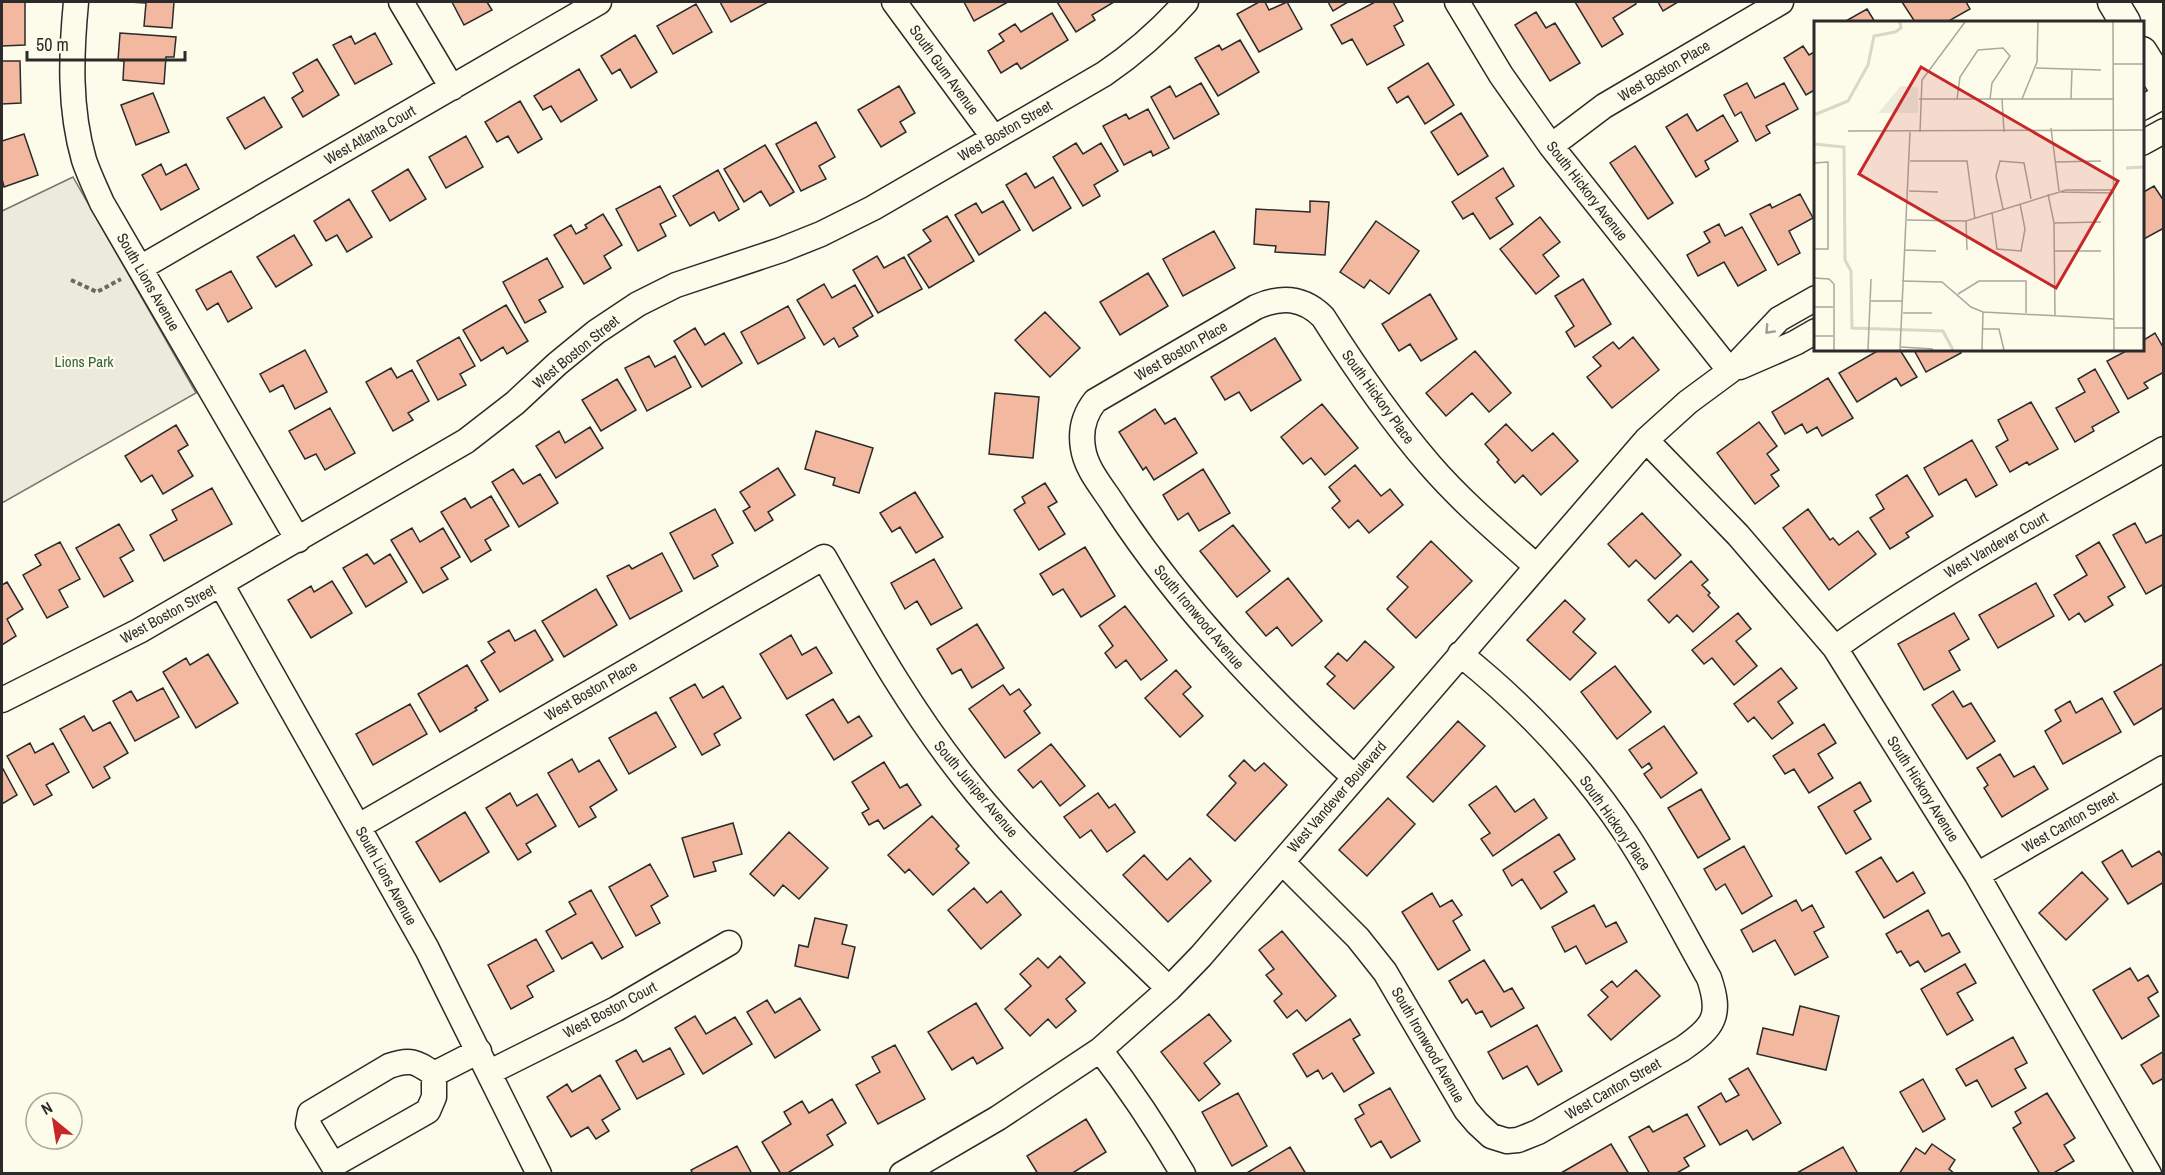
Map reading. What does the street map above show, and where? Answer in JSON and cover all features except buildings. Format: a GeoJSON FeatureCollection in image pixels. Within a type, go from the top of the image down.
{"type":"FeatureCollection","features":[{"type":"Feature","properties":{"kind":"main road"},"geometry":{"type":"LineString","coordinates":[[2113,2],[2124,21]]}},
{"type":"Feature","properties":{"kind":"main road"},"geometry":{"type":"LineString","coordinates":[[2144,55],[2163,88]]}},
{"type":"Feature","properties":{"kind":"street","name":"South Lions Avenue"},"geometry":{"type":"LineString","coordinates":[[76,2],[72,73],[76,128],[85,161],[102,203],[298,540]]}},
{"type":"Feature","properties":{"kind":"street"},"geometry":{"type":"LineString","coordinates":[[401,2],[452,87]]}},
{"type":"Feature","properties":{"kind":"street","name":"West Atlanta Court"},"geometry":{"type":"LineString","coordinates":[[140,268],[599,2]]}},
{"type":"Feature","properties":{"kind":"street","name":"South Gum Avenue"},"geometry":{"type":"LineString","coordinates":[[894,2],[994,138]]}},
{"type":"Feature","properties":{"kind":"street","name":"West Boston Street"},"geometry":{"type":"LineString","coordinates":[[2,700],[139,632],[466,441],[515,403],[596,332],[638,304],[676,285],[781,250],[821,234],[873,208],[1104,75],[1162,28],[1186,2]]}},
{"type":"Feature","properties":{"kind":"street","name":"South Hickory Avenue"},"geometry":{"type":"LineString","coordinates":[[1457,2],[1501,75],[1551,146],[1730,371]]}},
{"type":"Feature","properties":{"kind":"street","name":"West Boston Place"},"geometry":{"type":"LineString","coordinates":[[1551,146],[1604,106],[1781,2]]}},
{"type":"Feature","properties":{"kind":"street"},"geometry":{"type":"LineString","coordinates":[[2144,107],[2163,96]]}},
{"type":"Feature","properties":{"kind":"street"},"geometry":{"type":"LineString","coordinates":[[2144,142],[2163,130]]}},
{"type":"Feature","properties":{"kind":"street","name":"West Boston Place"},"geometry":{"type":"LineString","coordinates":[[1083,432],[1083,421],[1087,411],[1095,401],[1107,393],[1256,307],[1287,299],[1302,302]]}},
{"type":"Feature","properties":{"kind":"street","name":"West Vandever Boulevard"},"geometry":{"type":"LineString","coordinates":[[902,1173],[998,1118],[1100,1050],[1168,989],[1201,956],[1646,440],[1688,402],[1730,371],[1779,319],[1814,299]]}},
{"type":"Feature","properties":{"kind":"street","name":"South Hickory Place"},"geometry":{"type":"LineString","coordinates":[[1302,302],[1314,308],[1323,317],[1365,383],[1431,467],[1474,511],[1536,566]]}},
{"type":"Feature","properties":{"kind":"street","name":"West Vandever Boulevard"},"geometry":{"type":"LineString","coordinates":[[1730,371],[1795,343],[1814,332]]}},
{"type":"Feature","properties":{"kind":"street","name":"South Ironwood Avenue"},"geometry":{"type":"LineString","coordinates":[[1083,432],[1083,447],[1088,465],[1165,580],[1248,675],[1296,724],[1354,777]]}},
{"type":"Feature","properties":{"kind":"street","name":"South Hickory Avenue"},"geometry":{"type":"LineString","coordinates":[[1646,440],[1738,535],[1835,648],[1977,875],[2148,1173]]}},
{"type":"Feature","properties":{"kind":"street","name":"West Vandever Court"},"geometry":{"type":"LineString","coordinates":[[1835,648],[1938,578],[2163,449]]}},
{"type":"Feature","properties":{"kind":"street","name":"West Boston Place"},"geometry":{"type":"LineString","coordinates":[[359,825],[824,557]]}},
{"type":"Feature","properties":{"kind":"street","name":"South Juniper Avenue"},"geometry":{"type":"LineString","coordinates":[[824,557],[928,731],[963,777],[1005,827],[1168,989]]}},
{"type":"Feature","properties":{"kind":"street","name":"South Lions Avenue"},"geometry":{"type":"LineString","coordinates":[[221,584],[427,949],[539,1173]]}},
{"type":"Feature","properties":{"kind":"street","name":"South Hickory Place"},"geometry":{"type":"LineString","coordinates":[[1460,654],[1525,711],[1595,790],[1628,836],[1709,978],[1716,1009],[1711,1024]]}},
{"type":"Feature","properties":{"kind":"street","name":"West Canton Street"},"geometry":{"type":"LineString","coordinates":[[1977,875],[2163,768]]}},
{"type":"Feature","properties":{"kind":"street","name":"South Ironwood Avenue"},"geometry":{"type":"LineString","coordinates":[[1282,862],[1358,938],[1385,972],[1466,1110],[1491,1136],[1507,1141]]}},
{"type":"Feature","properties":{"kind":"street","name":"West Boston Court"},"geometry":{"type":"LineString","coordinates":[[490,1072],[616,1009],[729,943]]}},
{"type":"Feature","properties":{"kind":"street","name":"West Canton Street"},"geometry":{"type":"LineString","coordinates":[[1507,1141],[1518,1140],[1538,1132],[1683,1049],[1702,1036],[1711,1024]]}},
{"type":"Feature","properties":{"kind":"street"},"geometry":{"type":"LineString","coordinates":[[1100,1050],[1144,1111],[1183,1173]]}},
{"type":"Feature","properties":{"kind":"street"},"geometry":{"type":"LineString","coordinates":[[434,1074],[479,1051]]}},
{"type":"Feature","properties":{"kind":"street"},"geometry":{"type":"LineString","coordinates":[[404,1061],[417,1062],[434,1074],[434,1097],[428,1111],[336,1169],[308,1124],[310,1113],[390,1066],[404,1061]]}},
{"type":"Feature","properties":{"kind":"path"},"geometry":{"type":"LineString","coordinates":[[71,280],[97,292],[140,268]]}},
{"type":"Feature","properties":{"kind":"green space","name":"Lions Park"},"geometry":{"type":"Polygon","coordinates":[[[73,177],[196,393],[2,503],[2,211],[73,177]]]}}]}
